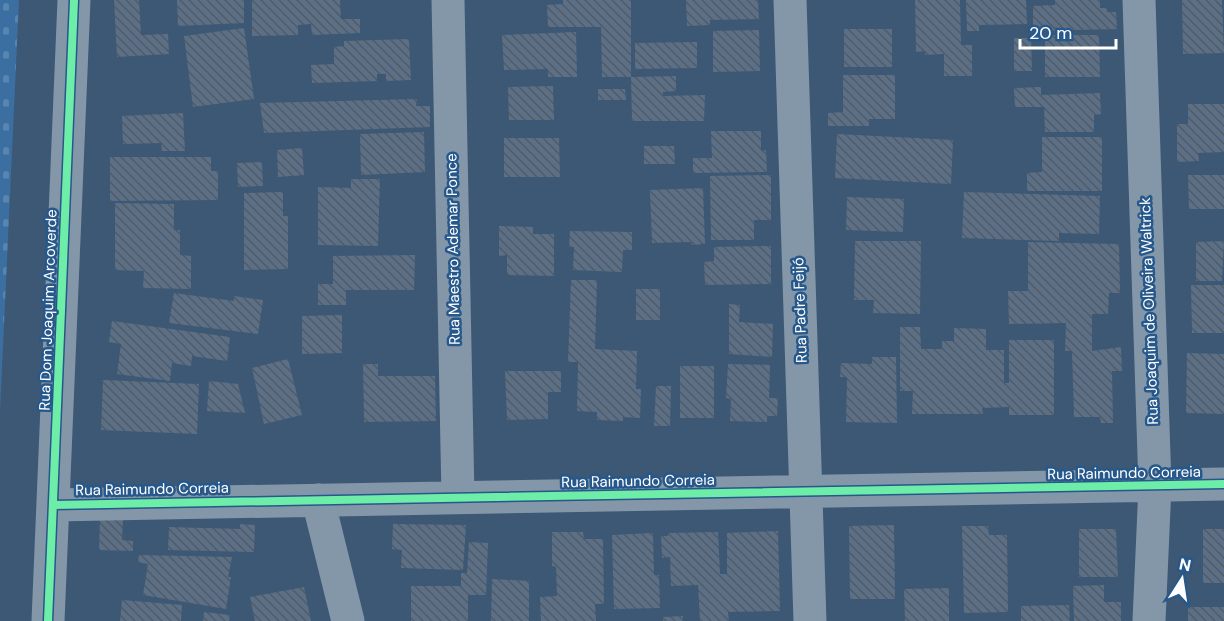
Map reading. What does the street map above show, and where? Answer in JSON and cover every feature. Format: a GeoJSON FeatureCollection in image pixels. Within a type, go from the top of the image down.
{"type":"FeatureCollection","features":[{"type":"Feature","properties":{"kind":"street","name":"Rua Dom Joaquim Arcoverde"},"geometry":{"type":"LineString","coordinates":[[48,621],[74,0]]}},
{"type":"Feature","properties":{"kind":"street","name":"Rua Maestro Ademar Ponce"},"geometry":{"type":"LineString","coordinates":[[448,0],[458,497]]}},
{"type":"Feature","properties":{"kind":"street","name":"Rua Padre Feijó"},"geometry":{"type":"LineString","coordinates":[[790,0],[810,621]]}},
{"type":"Feature","properties":{"kind":"street","name":"Rua Joaquim de Oliveira Waltrick"},"geometry":{"type":"LineString","coordinates":[[1139,0],[1155,486],[1149,621]]}},
{"type":"Feature","properties":{"kind":"street","name":"Rua Raimundo Correia"},"geometry":{"type":"LineString","coordinates":[[53,505],[1224,484]]}},
{"type":"Feature","properties":{"kind":"street"},"geometry":{"type":"LineString","coordinates":[[318,500],[348,621]]}},
{"type":"Feature","properties":{"kind":"green space"},"geometry":{"type":"Polygon","coordinates":[[[0,0],[19,0],[0,411],[0,0]]]}},
{"type":"Feature","properties":{"kind":"building"},"geometry":{"type":"Polygon","coordinates":[[[114,0],[139,0],[141,35],[168,34],[169,54],[117,57],[114,0]]]}},
{"type":"Feature","properties":{"kind":"building"},"geometry":{"type":"Polygon","coordinates":[[[177,0],[244,0],[244,23],[178,26],[177,0]]]}},
{"type":"Feature","properties":{"kind":"building"},"geometry":{"type":"Polygon","coordinates":[[[252,0],[340,0],[341,19],[360,19],[360,33],[312,35],[311,24],[298,25],[298,35],[252,36],[252,0]]]}},
{"type":"Feature","properties":{"kind":"building"},"geometry":{"type":"Polygon","coordinates":[[[563,0],[631,0],[631,77],[602,77],[601,27],[548,27],[547,5],[563,4],[563,0]]]}},
{"type":"Feature","properties":{"kind":"building"},"geometry":{"type":"Polygon","coordinates":[[[686,0],[758,0],[759,19],[710,20],[710,25],[687,26],[686,0]]]}},
{"type":"Feature","properties":{"kind":"building"},"geometry":{"type":"Polygon","coordinates":[[[915,0],[960,0],[961,45],[972,45],[972,76],[944,76],[944,54],[925,55],[925,51],[916,52],[915,0]]]}},
{"type":"Feature","properties":{"kind":"building"},"geometry":{"type":"Polygon","coordinates":[[[966,0],[1026,0],[1027,24],[979,25],[979,31],[967,31],[966,0]]]}},
{"type":"Feature","properties":{"kind":"building"},"geometry":{"type":"Polygon","coordinates":[[[1055,0],[1100,0],[1100,8],[1107,8],[1107,12],[1116,12],[1117,29],[1033,31],[1033,6],[1055,5],[1055,0]]]}},
{"type":"Feature","properties":{"kind":"building"},"geometry":{"type":"Polygon","coordinates":[[[1182,0],[1222,0],[1224,53],[1183,54],[1182,0]]]}},
{"type":"Feature","properties":{"kind":"building"},"geometry":{"type":"Polygon","coordinates":[[[244,28],[254,99],[193,107],[184,36],[244,28]]]}},
{"type":"Feature","properties":{"kind":"building"},"geometry":{"type":"Polygon","coordinates":[[[844,29],[892,29],[892,67],[844,67],[844,29]]]}},
{"type":"Feature","properties":{"kind":"building"},"geometry":{"type":"Polygon","coordinates":[[[759,30],[760,71],[713,72],[713,31],[759,30]]]}},
{"type":"Feature","properties":{"kind":"building"},"geometry":{"type":"Polygon","coordinates":[[[576,32],[577,77],[548,77],[548,69],[504,70],[502,35],[576,32]]]}},
{"type":"Feature","properties":{"kind":"building"},"geometry":{"type":"Polygon","coordinates":[[[1045,35],[1099,35],[1100,77],[1045,77],[1045,35]]]}},
{"type":"Feature","properties":{"kind":"building"},"geometry":{"type":"Polygon","coordinates":[[[1014,38],[1031,38],[1032,71],[1014,71],[1014,38]]]}},
{"type":"Feature","properties":{"kind":"building"},"geometry":{"type":"Polygon","coordinates":[[[409,39],[411,80],[386,81],[386,74],[377,74],[377,81],[312,83],[311,65],[334,64],[334,47],[344,46],[344,41],[409,39]]]}},
{"type":"Feature","properties":{"kind":"building"},"geometry":{"type":"Polygon","coordinates":[[[697,42],[697,68],[635,69],[635,43],[697,42]]]}},
{"type":"Feature","properties":{"kind":"building"},"geometry":{"type":"Polygon","coordinates":[[[843,75],[895,75],[895,119],[869,119],[869,126],[828,126],[828,113],[843,112],[843,75]]]}},
{"type":"Feature","properties":{"kind":"building"},"geometry":{"type":"Polygon","coordinates":[[[676,76],[676,91],[663,92],[663,96],[705,95],[704,121],[632,121],[631,77],[676,76]]]}},
{"type":"Feature","properties":{"kind":"building"},"geometry":{"type":"Polygon","coordinates":[[[553,86],[554,120],[509,120],[508,87],[553,86]]]}},
{"type":"Feature","properties":{"kind":"building"},"geometry":{"type":"Polygon","coordinates":[[[1041,87],[1041,95],[1100,93],[1101,114],[1094,115],[1094,132],[1045,132],[1044,107],[1015,107],[1014,88],[1041,87]]]}},
{"type":"Feature","properties":{"kind":"building"},"geometry":{"type":"Polygon","coordinates":[[[598,89],[625,89],[626,100],[598,100],[598,89]]]}},
{"type":"Feature","properties":{"kind":"building"},"geometry":{"type":"Polygon","coordinates":[[[417,99],[416,106],[430,106],[430,127],[264,133],[260,103],[417,99]]]}},
{"type":"Feature","properties":{"kind":"building"},"geometry":{"type":"Polygon","coordinates":[[[1188,104],[1224,104],[1224,152],[1198,153],[1199,161],[1177,162],[1177,124],[1188,124],[1188,104]]]}},
{"type":"Feature","properties":{"kind":"building"},"geometry":{"type":"Polygon","coordinates":[[[183,113],[185,151],[162,151],[161,143],[123,144],[122,116],[183,113]]]}},
{"type":"Feature","properties":{"kind":"building"},"geometry":{"type":"Polygon","coordinates":[[[711,131],[761,131],[761,151],[766,150],[767,172],[693,173],[693,158],[712,158],[711,131]]]}},
{"type":"Feature","properties":{"kind":"building"},"geometry":{"type":"Polygon","coordinates":[[[424,132],[425,172],[361,175],[360,134],[424,132]]]}},
{"type":"Feature","properties":{"kind":"building"},"geometry":{"type":"Polygon","coordinates":[[[837,134],[953,140],[951,184],[835,178],[837,134]]]}},
{"type":"Feature","properties":{"kind":"building"},"geometry":{"type":"Polygon","coordinates":[[[1042,137],[1102,137],[1102,191],[1027,191],[1027,173],[1042,172],[1042,137]]]}},
{"type":"Feature","properties":{"kind":"building"},"geometry":{"type":"Polygon","coordinates":[[[504,138],[559,138],[560,177],[504,177],[504,138]]]}},
{"type":"Feature","properties":{"kind":"building"},"geometry":{"type":"Polygon","coordinates":[[[644,146],[674,146],[675,164],[644,164],[644,146]]]}},
{"type":"Feature","properties":{"kind":"building"},"geometry":{"type":"Polygon","coordinates":[[[302,148],[304,175],[278,177],[277,150],[302,148]]]}},
{"type":"Feature","properties":{"kind":"building"},"geometry":{"type":"Polygon","coordinates":[[[110,157],[211,157],[211,171],[218,171],[218,200],[110,201],[110,157]]]}},
{"type":"Feature","properties":{"kind":"building"},"geometry":{"type":"Polygon","coordinates":[[[262,162],[263,186],[238,187],[237,163],[262,162]]]}},
{"type":"Feature","properties":{"kind":"building"},"geometry":{"type":"Polygon","coordinates":[[[771,175],[771,220],[754,220],[754,240],[711,240],[710,176],[771,175]]]}},
{"type":"Feature","properties":{"kind":"building"},"geometry":{"type":"Polygon","coordinates":[[[1188,175],[1224,175],[1224,209],[1189,209],[1188,175]]]}},
{"type":"Feature","properties":{"kind":"building"},"geometry":{"type":"Polygon","coordinates":[[[351,179],[380,179],[378,246],[318,245],[318,187],[351,188],[351,179]]]}},
{"type":"Feature","properties":{"kind":"building"},"geometry":{"type":"Polygon","coordinates":[[[703,188],[705,244],[652,243],[650,190],[703,188]]]}},
{"type":"Feature","properties":{"kind":"building"},"geometry":{"type":"Polygon","coordinates":[[[283,192],[283,216],[288,216],[288,269],[244,270],[244,193],[283,192]]]}},
{"type":"Feature","properties":{"kind":"building"},"geometry":{"type":"Polygon","coordinates":[[[964,192],[1100,196],[1099,234],[1059,233],[1059,241],[962,238],[964,192]]]}},
{"type":"Feature","properties":{"kind":"building"},"geometry":{"type":"Polygon","coordinates":[[[847,197],[904,199],[903,232],[846,230],[847,197]]]}},
{"type":"Feature","properties":{"kind":"building"},"geometry":{"type":"Polygon","coordinates":[[[115,203],[174,204],[174,230],[180,230],[180,255],[191,256],[191,289],[143,288],[144,271],[115,270],[115,203]]]}},
{"type":"Feature","properties":{"kind":"building"},"geometry":{"type":"Polygon","coordinates":[[[499,226],[533,227],[533,234],[554,234],[554,276],[507,275],[507,255],[499,256],[499,226]]]}},
{"type":"Feature","properties":{"kind":"building"},"geometry":{"type":"Polygon","coordinates":[[[570,231],[632,232],[632,250],[623,250],[622,272],[573,270],[574,247],[569,247],[570,231]]]}},
{"type":"Feature","properties":{"kind":"building"},"geometry":{"type":"Polygon","coordinates":[[[855,241],[921,241],[920,314],[873,313],[874,300],[854,300],[855,241]]]}},
{"type":"Feature","properties":{"kind":"building"},"geometry":{"type":"Polygon","coordinates":[[[1224,241],[1222,281],[1196,281],[1196,242],[1224,241]]]}},
{"type":"Feature","properties":{"kind":"building"},"geometry":{"type":"Polygon","coordinates":[[[1028,242],[1119,244],[1120,293],[1109,293],[1108,314],[1092,314],[1092,351],[1121,347],[1122,371],[1112,371],[1113,423],[1101,423],[1100,417],[1074,417],[1072,351],[1065,351],[1066,323],[1009,324],[1008,291],[1028,291],[1028,242]]]}},
{"type":"Feature","properties":{"kind":"building"},"geometry":{"type":"Polygon","coordinates":[[[771,246],[771,284],[705,285],[704,262],[714,261],[714,247],[771,246]]]}},
{"type":"Feature","properties":{"kind":"building"},"geometry":{"type":"Polygon","coordinates":[[[415,255],[414,290],[346,290],[346,305],[318,305],[318,284],[333,284],[333,256],[415,255]]]}},
{"type":"Feature","properties":{"kind":"building"},"geometry":{"type":"Polygon","coordinates":[[[571,280],[597,280],[595,349],[637,351],[636,389],[641,389],[640,418],[623,417],[623,421],[597,420],[597,412],[577,411],[578,362],[568,362],[571,280]]]}},
{"type":"Feature","properties":{"kind":"building"},"geometry":{"type":"Polygon","coordinates":[[[1191,285],[1224,285],[1224,333],[1192,333],[1191,285]]]}},
{"type":"Feature","properties":{"kind":"building"},"geometry":{"type":"Polygon","coordinates":[[[636,289],[660,289],[660,320],[636,320],[636,289]]]}},
{"type":"Feature","properties":{"kind":"building"},"geometry":{"type":"Polygon","coordinates":[[[174,293],[234,301],[234,296],[263,300],[258,334],[169,323],[174,293]]]}},
{"type":"Feature","properties":{"kind":"building"},"geometry":{"type":"Polygon","coordinates":[[[729,304],[740,305],[739,322],[773,324],[772,357],[729,354],[729,304]]]}},
{"type":"Feature","properties":{"kind":"building"},"geometry":{"type":"Polygon","coordinates":[[[342,315],[342,353],[302,354],[302,316],[342,315]]]}},
{"type":"Feature","properties":{"kind":"building"},"geometry":{"type":"Polygon","coordinates":[[[112,321],[230,337],[227,361],[192,356],[191,366],[172,363],[170,381],[117,374],[121,344],[109,342],[112,321]]]}},
{"type":"Feature","properties":{"kind":"building"},"geometry":{"type":"Polygon","coordinates":[[[900,327],[920,327],[921,349],[942,349],[942,341],[954,341],[954,328],[986,329],[986,350],[1004,350],[1004,383],[1009,383],[1009,340],[1054,340],[1054,415],[1009,415],[1009,407],[982,408],[983,414],[912,414],[913,391],[900,391],[900,327]]]}},
{"type":"Feature","properties":{"kind":"building"},"geometry":{"type":"Polygon","coordinates":[[[1187,353],[1224,354],[1224,414],[1186,413],[1187,353]]]}},
{"type":"Feature","properties":{"kind":"building"},"geometry":{"type":"Polygon","coordinates":[[[872,357],[896,357],[897,423],[846,422],[847,377],[840,377],[841,363],[872,364],[872,357]]]}},
{"type":"Feature","properties":{"kind":"building"},"geometry":{"type":"Polygon","coordinates":[[[288,359],[302,415],[264,424],[252,368],[288,359]]]}},
{"type":"Feature","properties":{"kind":"building"},"geometry":{"type":"Polygon","coordinates":[[[363,364],[378,364],[378,376],[435,376],[436,421],[364,422],[363,364]]]}},
{"type":"Feature","properties":{"kind":"building"},"geometry":{"type":"Polygon","coordinates":[[[728,364],[770,365],[769,398],[778,398],[777,416],[767,416],[767,422],[730,421],[731,399],[726,398],[728,364]]]}},
{"type":"Feature","properties":{"kind":"building"},"geometry":{"type":"Polygon","coordinates":[[[680,366],[714,366],[714,418],[680,418],[680,366]]]}},
{"type":"Feature","properties":{"kind":"building"},"geometry":{"type":"Polygon","coordinates":[[[505,371],[561,371],[561,392],[548,392],[548,419],[507,420],[505,371]]]}},
{"type":"Feature","properties":{"kind":"building"},"geometry":{"type":"Polygon","coordinates":[[[103,380],[199,384],[197,434],[101,430],[103,380]]]}},
{"type":"Feature","properties":{"kind":"building"},"geometry":{"type":"Polygon","coordinates":[[[209,381],[238,384],[245,413],[207,411],[209,381]]]}},
{"type":"Feature","properties":{"kind":"building"},"geometry":{"type":"Polygon","coordinates":[[[656,386],[671,386],[670,426],[654,426],[656,386]]]}},
{"type":"Feature","properties":{"kind":"building"},"geometry":{"type":"Polygon","coordinates":[[[100,517],[123,518],[122,540],[133,541],[133,551],[99,550],[100,517]]]}},
{"type":"Feature","properties":{"kind":"building"},"geometry":{"type":"Polygon","coordinates":[[[240,524],[255,525],[254,552],[168,550],[169,527],[240,529],[240,524]]]}},
{"type":"Feature","properties":{"kind":"building"},"geometry":{"type":"Polygon","coordinates":[[[393,524],[466,525],[463,570],[401,568],[402,550],[392,549],[393,524]]]}},
{"type":"Feature","properties":{"kind":"building"},"geometry":{"type":"Polygon","coordinates":[[[894,525],[895,599],[850,599],[849,526],[894,525]]]}},
{"type":"Feature","properties":{"kind":"building"},"geometry":{"type":"Polygon","coordinates":[[[962,526],[988,526],[989,535],[1007,535],[1008,612],[964,613],[962,526]]]}},
{"type":"Feature","properties":{"kind":"building"},"geometry":{"type":"Polygon","coordinates":[[[1079,529],[1116,529],[1118,577],[1079,577],[1079,529]]]}},
{"type":"Feature","properties":{"kind":"building"},"geometry":{"type":"Polygon","coordinates":[[[1203,529],[1224,529],[1224,583],[1203,583],[1203,529]]]}},
{"type":"Feature","properties":{"kind":"building"},"geometry":{"type":"Polygon","coordinates":[[[778,531],[780,611],[728,612],[729,621],[700,621],[698,585],[671,586],[670,557],[662,558],[661,536],[668,536],[668,533],[718,532],[720,574],[727,574],[727,533],[778,531]]]}},
{"type":"Feature","properties":{"kind":"building"},"geometry":{"type":"Polygon","coordinates":[[[552,532],[583,532],[584,539],[603,539],[604,604],[595,604],[596,621],[541,621],[540,597],[557,596],[556,567],[552,566],[552,532]]]}},
{"type":"Feature","properties":{"kind":"building"},"geometry":{"type":"Polygon","coordinates":[[[653,533],[654,575],[659,575],[660,608],[614,609],[612,535],[653,533]]]}},
{"type":"Feature","properties":{"kind":"building"},"geometry":{"type":"Polygon","coordinates":[[[469,542],[488,543],[486,595],[468,595],[468,621],[411,621],[411,586],[461,586],[461,573],[467,573],[469,542]]]}},
{"type":"Feature","properties":{"kind":"building"},"geometry":{"type":"Polygon","coordinates":[[[139,555],[232,557],[226,609],[143,595],[148,564],[138,562],[139,555]]]}},
{"type":"Feature","properties":{"kind":"building"},"geometry":{"type":"Polygon","coordinates":[[[492,579],[529,581],[529,621],[491,621],[492,579]]]}},
{"type":"Feature","properties":{"kind":"building"},"geometry":{"type":"Polygon","coordinates":[[[1104,585],[1104,602],[1121,602],[1121,621],[1074,621],[1073,586],[1104,585]]]}},
{"type":"Feature","properties":{"kind":"building"},"geometry":{"type":"Polygon","coordinates":[[[304,587],[311,621],[255,621],[250,597],[304,587]]]}},
{"type":"Feature","properties":{"kind":"building"},"geometry":{"type":"Polygon","coordinates":[[[949,588],[949,621],[905,621],[904,589],[949,588]]]}},
{"type":"Feature","properties":{"kind":"building"},"geometry":{"type":"Polygon","coordinates":[[[122,600],[182,605],[181,621],[120,621],[122,600]]]}},
{"type":"Feature","properties":{"kind":"building"},"geometry":{"type":"Polygon","coordinates":[[[1069,605],[1070,621],[1021,621],[1021,606],[1069,605]]]}},
{"type":"Feature","properties":{"kind":"building"},"geometry":{"type":"Polygon","coordinates":[[[1188,607],[1224,607],[1224,621],[1188,621],[1188,607]]]}},
{"type":"Feature","properties":{"kind":"building"},"geometry":{"type":"Polygon","coordinates":[[[204,612],[230,615],[229,621],[203,621],[204,612]]]}},
{"type":"Feature","properties":{"kind":"building"},"geometry":{"type":"Polygon","coordinates":[[[683,616],[683,621],[663,621],[663,617],[683,616]]]}},
{"type":"Feature","properties":{"kind":"cycle path"},"geometry":{"type":"LineString","coordinates":[[48,621],[74,0]]}},
{"type":"Feature","properties":{"kind":"cycle path"},"geometry":{"type":"LineString","coordinates":[[53,505],[1224,484]]}}]}
